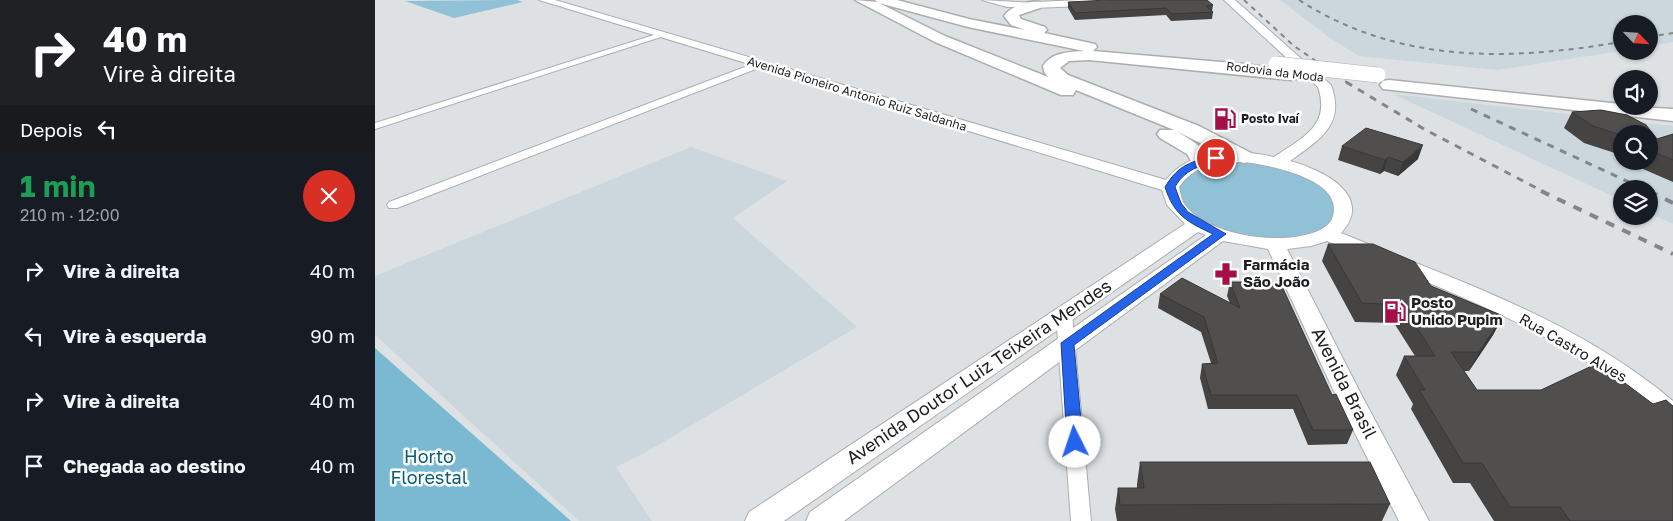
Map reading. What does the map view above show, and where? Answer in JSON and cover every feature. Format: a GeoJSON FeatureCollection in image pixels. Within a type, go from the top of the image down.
{"type":"FeatureCollection","features":[{"type":"Feature","properties":{"kind":"highway"},"geometry":{"type":"LineString","coordinates":[[862,0],[941,39],[1170,135],[1195,150],[1202,161]]}},
{"type":"Feature","properties":{"kind":"highway","name":"Rodovia da Moda"},"geometry":{"type":"LineString","coordinates":[[882,0],[968,23],[1031,37],[1131,54],[1384,80],[1613,100]]}},
{"type":"Feature","properties":{"kind":"highway","name":"Rodovia da Moda"},"geometry":{"type":"LineString","coordinates":[[912,0],[981,18],[1043,31],[1269,68],[1291,74],[1384,80],[1673,115]]}},
{"type":"Feature","properties":{"kind":"highway"},"geometry":{"type":"LineString","coordinates":[[1035,5],[1015,12],[1011,16],[1017,22],[1043,31]]}},
{"type":"Feature","properties":{"kind":"highway"},"geometry":{"type":"LineString","coordinates":[[1244,157],[1192,130],[1062,79],[1052,72],[1051,66],[1065,57],[1089,55],[1269,68]]}},
{"type":"Feature","properties":{"kind":"highway"},"geometry":{"type":"LineString","coordinates":[[1658,105],[1673,106]]}},
{"type":"Feature","properties":{"kind":"main road","name":"Avenida Pioneiro Antonio Ruiz Saldanha"},"geometry":{"type":"LineString","coordinates":[[544,0],[1170,187]]}},
{"type":"Feature","properties":{"kind":"main road"},"geometry":{"type":"LineString","coordinates":[[1035,5],[1151,0]]}},
{"type":"Feature","properties":{"kind":"main road"},"geometry":{"type":"LineString","coordinates":[[1229,0],[1323,85],[1329,97],[1331,109],[1325,125],[1318,133],[1278,162]]}},
{"type":"Feature","properties":{"kind":"main road"},"geometry":{"type":"LineString","coordinates":[[1244,157],[1278,162],[1302,170],[1323,181],[1339,196],[1344,208],[1341,222],[1328,234],[1310,241],[1275,244],[1247,241],[1220,234],[1198,224],[1176,204],[1170,187],[1177,174],[1188,166],[1202,161],[1244,157]]}},
{"type":"Feature","properties":{"kind":"main road","name":"Avenida Doutor Luiz Teixeira Mendes"},"geometry":{"type":"LineString","coordinates":[[760,521],[1198,224]]}},
{"type":"Feature","properties":{"kind":"main road","name":"Avenida Doutor Luiz Teixeira Mendes"},"geometry":{"type":"LineString","coordinates":[[821,521],[1220,234]]}},
{"type":"Feature","properties":{"kind":"main road","name":"Rua Castro Alves"},"geometry":{"type":"LineString","coordinates":[[1328,234],[1508,311],[1559,336],[1629,378],[1673,415]]}},
{"type":"Feature","properties":{"kind":"main road","name":"Avenida Brasil"},"geometry":{"type":"LineString","coordinates":[[1275,244],[1349,396],[1414,521]]}},
{"type":"Feature","properties":{"kind":"street"},"geometry":{"type":"LineString","coordinates":[[985,0],[1007,5],[1035,5]]}},
{"type":"Feature","properties":{"kind":"street"},"geometry":{"type":"LineString","coordinates":[[375,126],[660,36]]}},
{"type":"Feature","properties":{"kind":"street"},"geometry":{"type":"LineString","coordinates":[[393,205],[758,65]]}},
{"type":"Feature","properties":{"kind":"street"},"geometry":{"type":"LineString","coordinates":[[1063,314],[1081,521]]}},
{"type":"Feature","properties":{"kind":"shaded area"},"geometry":{"type":"Polygon","coordinates":[[[517,0],[523,2],[454,18],[405,1],[517,0]]]}},
{"type":"Feature","properties":{"kind":"shaded area"},"geometry":{"type":"Polygon","coordinates":[[[1280,0],[1673,0],[1673,42],[1658,44],[1658,15],[1613,15],[1613,52],[1497,70],[1359,56],[1330,38],[1280,0]]]}},
{"type":"Feature","properties":{"kind":"shaded area"},"geometry":{"type":"Polygon","coordinates":[[[1393,94],[1673,126],[1673,224],[1658,217],[1658,180],[1613,180],[1613,196],[1393,94]]]}},
{"type":"Feature","properties":{"kind":"shaded area"},"geometry":{"type":"Polygon","coordinates":[[[691,147],[787,181],[733,218],[857,327],[648,451],[616,467],[652,521],[579,521],[375,335],[375,276],[691,147]]]}},
{"type":"Feature","properties":{"kind":"shaded area"},"geometry":{"type":"Polygon","coordinates":[[[1202,161],[1278,162],[1339,195],[1341,222],[1294,243],[1220,234],[1176,204],[1177,174],[1202,161]]]}},
{"type":"Feature","properties":{"kind":"green space","name":"Horto Florestal"},"geometry":{"type":"Polygon","coordinates":[[[375,348],[571,521],[375,521],[375,348]]]}},
{"type":"Feature","properties":{"kind":"building"},"geometry":{"type":"Polygon","coordinates":[[[1207,0],[1213,5],[1206,6],[1213,12],[1172,14],[1166,8],[1075,13],[1068,2],[1207,0]]]}},
{"type":"Feature","properties":{"kind":"building"},"geometry":{"type":"Polygon","coordinates":[[[1601,110],[1613,112],[1613,115],[1627,115],[1646,125],[1613,125],[1613,132],[1593,126],[1572,112],[1601,110]]]}},
{"type":"Feature","properties":{"kind":"building"},"geometry":{"type":"Polygon","coordinates":[[[1366,128],[1423,145],[1403,162],[1388,157],[1385,160],[1342,146],[1366,128]]]}},
{"type":"Feature","properties":{"kind":"building"},"geometry":{"type":"Polygon","coordinates":[[[1673,134],[1673,160],[1658,154],[1658,139],[1673,134]]]}},
{"type":"Feature","properties":{"kind":"building"},"geometry":{"type":"Polygon","coordinates":[[[1328,244],[1373,244],[1415,262],[1431,286],[1503,316],[1479,352],[1451,352],[1477,390],[1541,390],[1598,363],[1653,404],[1666,400],[1673,406],[1673,521],[1570,521],[1560,507],[1510,507],[1482,463],[1463,463],[1419,390],[1425,390],[1404,356],[1435,356],[1402,305],[1362,303],[1328,244]]]}},
{"type":"Feature","properties":{"kind":"building"},"geometry":{"type":"Polygon","coordinates":[[[1182,278],[1240,308],[1230,282],[1280,282],[1332,395],[1336,394],[1353,430],[1313,430],[1297,395],[1211,395],[1202,364],[1218,363],[1204,317],[1160,294],[1182,278]]]}},
{"type":"Feature","properties":{"kind":"building"},"geometry":{"type":"Polygon","coordinates":[[[1140,462],[1370,462],[1390,504],[1120,505],[1118,488],[1144,488],[1140,462]]]}},
{"type":"Feature","properties":{"kind":"railway"},"geometry":{"type":"LineString","coordinates":[[1244,0],[1294,46],[1348,83]]}},
{"type":"Feature","properties":{"kind":"railway"},"geometry":{"type":"LineString","coordinates":[[1299,0],[1337,21],[1376,36],[1415,46],[1455,52],[1496,54],[1537,52],[1613,43]]}},
{"type":"Feature","properties":{"kind":"railway"},"geometry":{"type":"LineString","coordinates":[[1658,36],[1673,33]]}},
{"type":"Feature","properties":{"kind":"railway"},"geometry":{"type":"LineString","coordinates":[[1346,82],[1424,129],[1544,192]]}},
{"type":"Feature","properties":{"kind":"railway"},"geometry":{"type":"LineString","coordinates":[[1471,109],[1625,180]]}},
{"type":"Feature","properties":{"kind":"railway"},"geometry":{"type":"LineString","coordinates":[[1541,191],[1673,254]]}},
{"type":"Feature","properties":{"kind":"railway"},"geometry":{"type":"LineString","coordinates":[[1658,196],[1673,203]]}},
{"type":"Feature","properties":{"kind":"place","name":"Posto Ivaí"},"geometry":{"type":"Point","coordinates":[1225,119]}},
{"type":"Feature","properties":{"kind":"place","name":"Farmácia São João"},"geometry":{"type":"Point","coordinates":[1226,274]}},
{"type":"Feature","properties":{"kind":"place","name":"Posto Unido Pupim"},"geometry":{"type":"Point","coordinates":[1395,312]}},
{"type":"Feature","properties":{"kind":"route"},"geometry":{"type":"LineString","coordinates":[[1075,442],[1067,343],[1220,234],[1198,224],[1185,214],[1176,204],[1170,187],[1177,174],[1188,166],[1216,158]]}}]}
